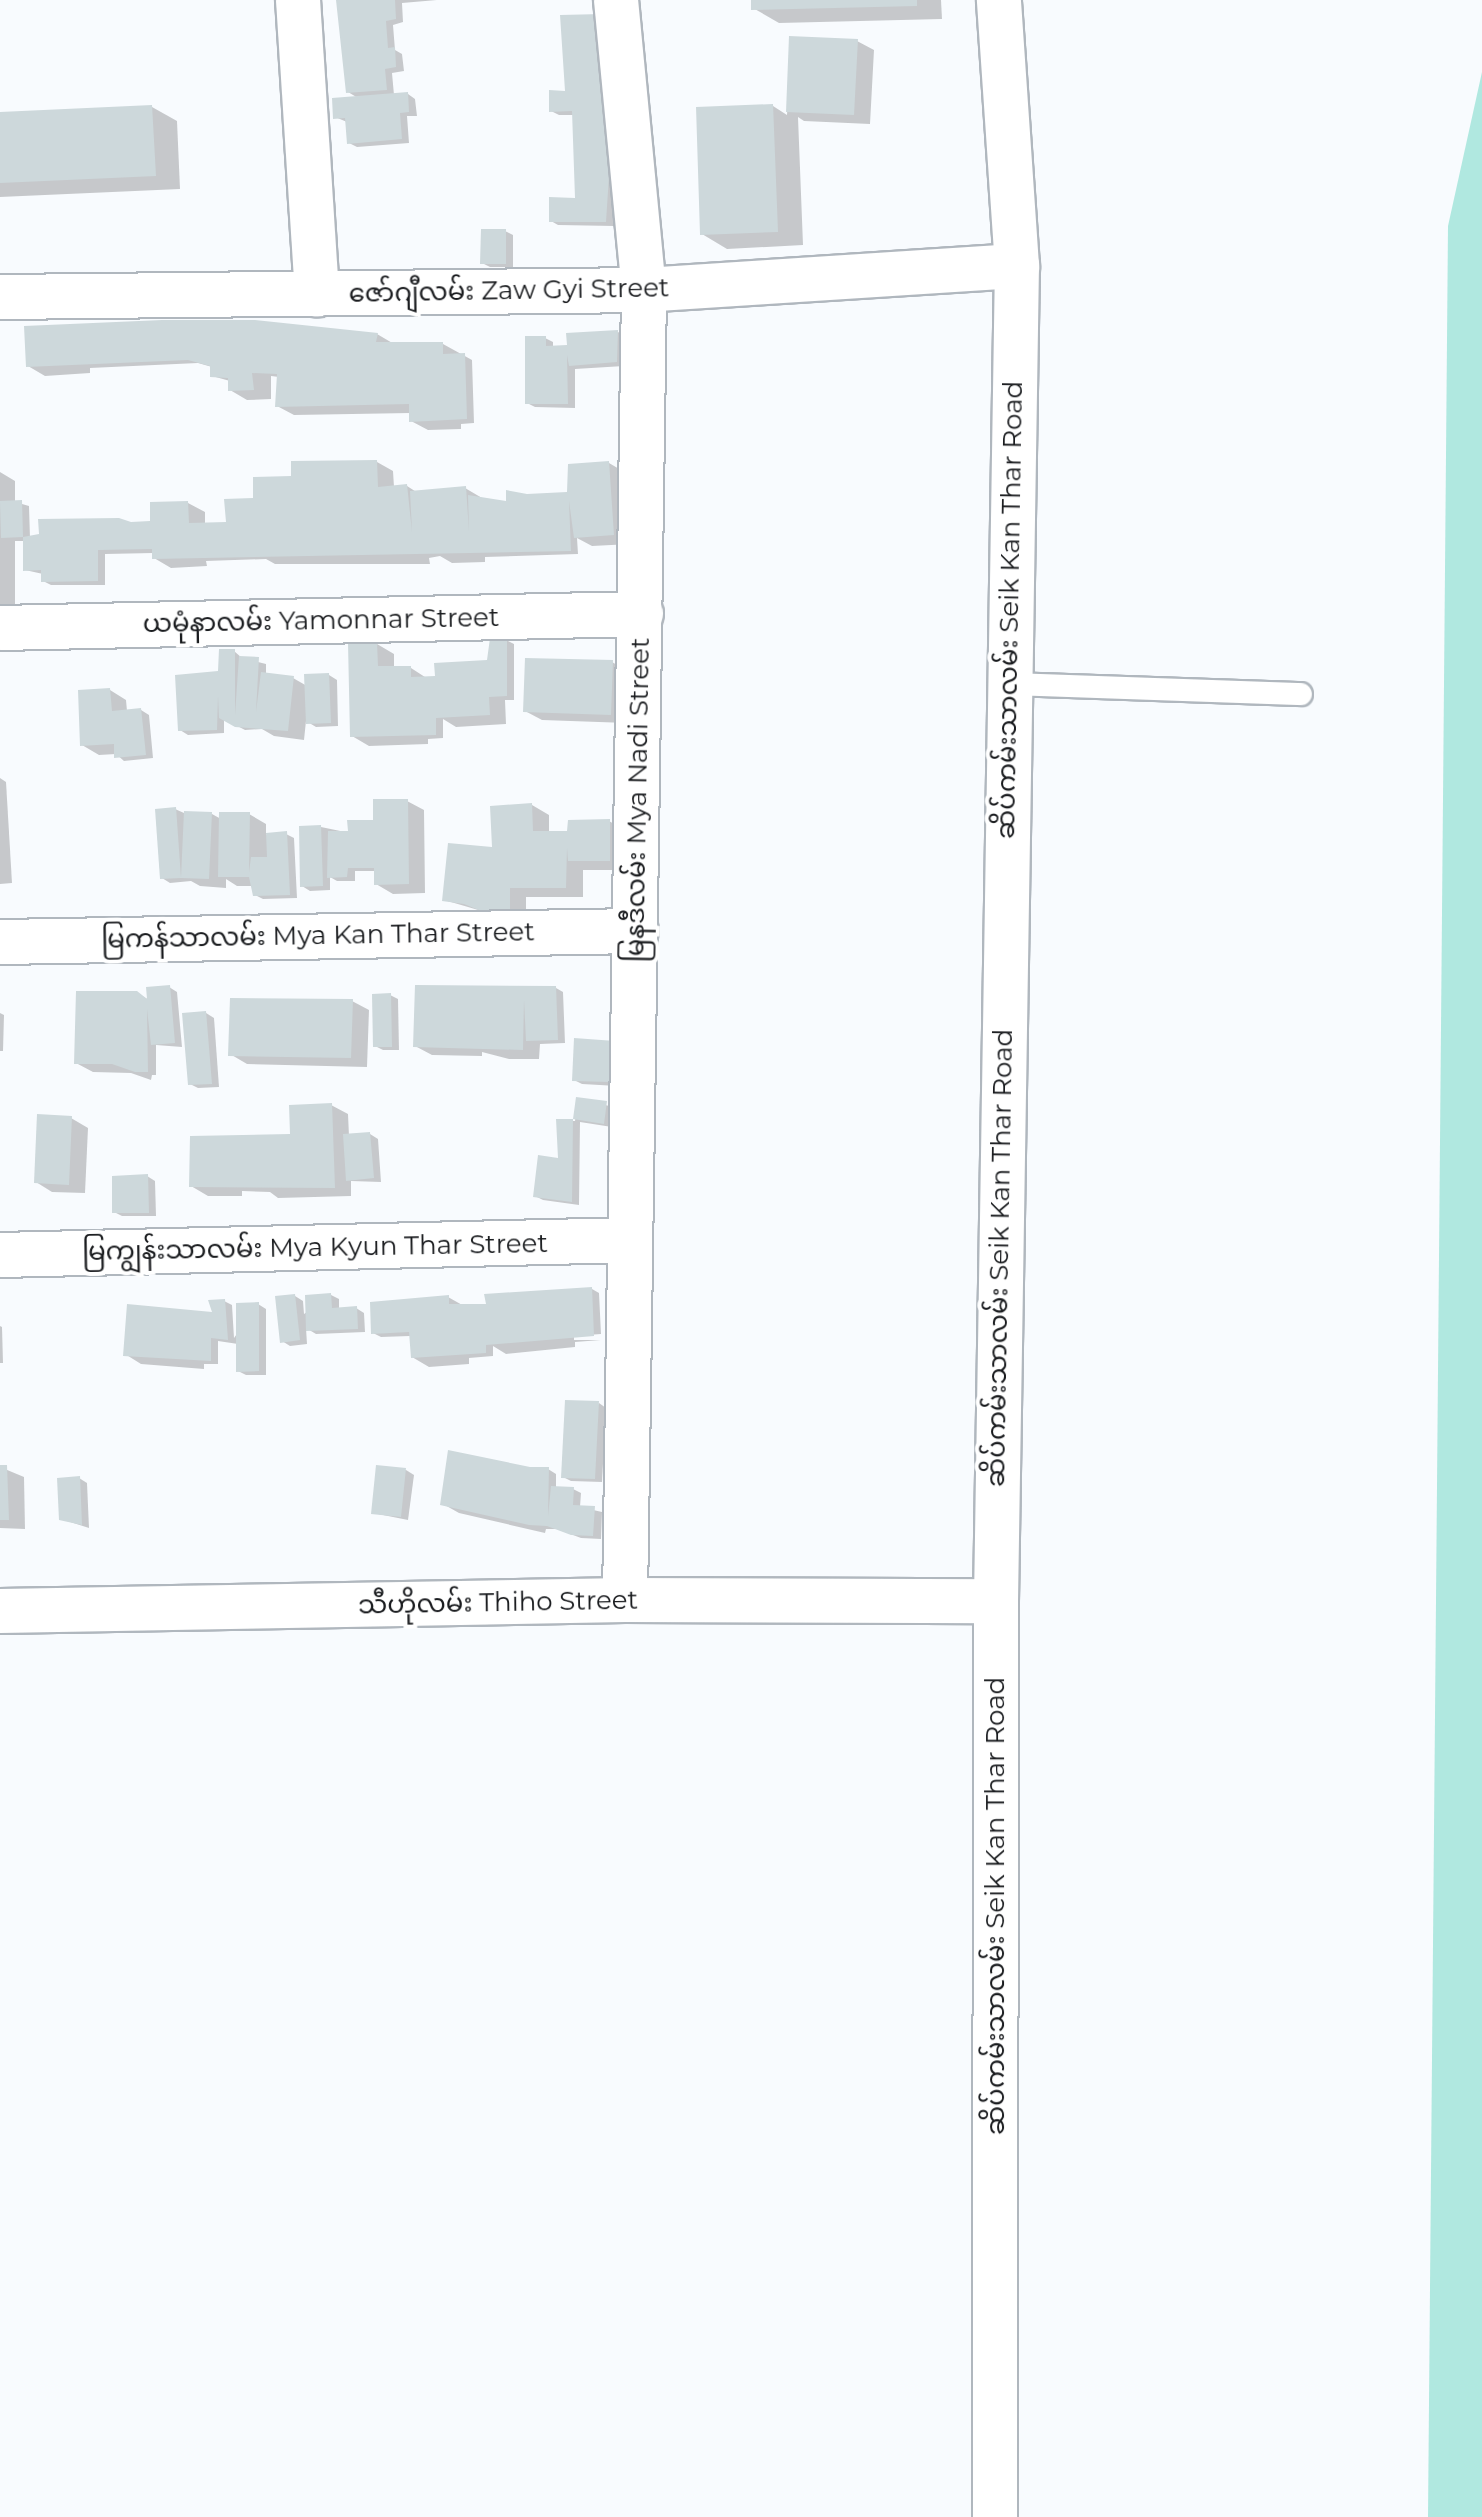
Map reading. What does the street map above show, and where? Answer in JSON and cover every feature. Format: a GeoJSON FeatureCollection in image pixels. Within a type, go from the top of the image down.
{"type":"FeatureCollection","features":[{"type":"Feature","properties":{"kind":"street"},"geometry":{"type":"LineString","coordinates":[[298,0],[317,294]]}},
{"type":"Feature","properties":{"kind":"street","name":"မြနဒီလမ်း Mya Nadi Street"},"geometry":{"type":"LineString","coordinates":[[616,0],[644,290],[625,1600]]}},
{"type":"Feature","properties":{"kind":"street","name":"ဆိပ်ကမ်းသာလမ်း Seik Kan Thar Road"},"geometry":{"type":"LineString","coordinates":[[995,2517],[996,1601],[1008,684],[1017,266],[999,0]]}},
{"type":"Feature","properties":{"kind":"street","name":"ဇော်ဂျီလမ်း Zaw Gyi Street"},"geometry":{"type":"LineString","coordinates":[[0,297],[644,290],[1017,266]]}},
{"type":"Feature","properties":{"kind":"street","name":"ယမုံနာလမ်း Yamonnar Street"},"geometry":{"type":"LineString","coordinates":[[0,628],[641,614]]}},
{"type":"Feature","properties":{"kind":"street","name":"မြကန်သာလမ်း Mya Kan Thar Street"},"geometry":{"type":"LineString","coordinates":[[0,942],[636,931]]}},
{"type":"Feature","properties":{"kind":"street","name":"မြကျွန်းသာလမ်း Mya Kyun Thar Street"},"geometry":{"type":"LineString","coordinates":[[0,1255],[630,1240]]}},
{"type":"Feature","properties":{"kind":"street","name":"သီဟိုလမ်း Thiho Street"},"geometry":{"type":"LineString","coordinates":[[0,1611],[625,1600],[996,1601]]}},
{"type":"Feature","properties":{"kind":"lane"},"geometry":{"type":"LineString","coordinates":[[1008,684],[1301,694]]}},
{"type":"Feature","properties":{"kind":"shaded area"},"geometry":{"type":"Polygon","coordinates":[[[1482,72],[1482,2517],[1428,2517],[1448,226],[1482,72]]]}},
{"type":"Feature","properties":{"kind":"building"},"geometry":{"type":"Polygon","coordinates":[[[336,0],[395,0],[396,19],[386,21],[388,48],[395,47],[396,67],[385,69],[387,90],[346,93],[336,0]]]}},
{"type":"Feature","properties":{"kind":"building"},"geometry":{"type":"Polygon","coordinates":[[[751,0],[917,0],[917,6],[751,10],[751,0]]]}},
{"type":"Feature","properties":{"kind":"building"},"geometry":{"type":"Polygon","coordinates":[[[602,14],[609,176],[606,222],[549,222],[549,197],[575,198],[572,111],[549,112],[549,90],[565,91],[560,15],[602,14]]]}},
{"type":"Feature","properties":{"kind":"building"},"geometry":{"type":"Polygon","coordinates":[[[789,36],[858,39],[854,115],[786,112],[789,36]]]}},
{"type":"Feature","properties":{"kind":"building"},"geometry":{"type":"Polygon","coordinates":[[[408,92],[409,112],[400,113],[402,139],[347,144],[345,118],[333,119],[332,98],[408,92]]]}},
{"type":"Feature","properties":{"kind":"building"},"geometry":{"type":"Polygon","coordinates":[[[773,104],[778,232],[700,235],[696,107],[773,104]]]}},
{"type":"Feature","properties":{"kind":"building"},"geometry":{"type":"Polygon","coordinates":[[[152,105],[156,176],[0,183],[0,112],[152,105]]]}},
{"type":"Feature","properties":{"kind":"building"},"geometry":{"type":"Polygon","coordinates":[[[481,229],[506,229],[506,264],[480,264],[481,229]]]}},
{"type":"Feature","properties":{"kind":"building"},"geometry":{"type":"Polygon","coordinates":[[[162,320],[255,320],[378,333],[376,342],[443,342],[443,354],[465,353],[467,419],[409,422],[409,404],[275,407],[277,374],[252,373],[254,390],[228,391],[228,378],[210,377],[210,366],[188,360],[26,367],[24,326],[162,320]]]}},
{"type":"Feature","properties":{"kind":"building"},"geometry":{"type":"Polygon","coordinates":[[[618,330],[617,362],[569,366],[567,355],[568,404],[525,404],[525,336],[546,336],[546,346],[567,345],[566,333],[618,330]]]}},
{"type":"Feature","properties":{"kind":"building"},"geometry":{"type":"Polygon","coordinates":[[[377,460],[378,487],[407,484],[412,532],[410,491],[466,486],[469,532],[468,495],[506,501],[506,490],[527,494],[567,492],[568,464],[609,461],[614,535],[574,538],[569,501],[571,551],[152,559],[152,549],[98,550],[98,581],[41,582],[41,570],[23,571],[23,537],[39,534],[38,519],[119,518],[131,522],[150,521],[150,502],[188,501],[189,523],[226,522],[224,499],[253,498],[253,477],[291,476],[291,461],[377,460]]]}},
{"type":"Feature","properties":{"kind":"building"},"geometry":{"type":"Polygon","coordinates":[[[22,500],[23,537],[1,538],[0,501],[22,500]]]}},
{"type":"Feature","properties":{"kind":"building"},"geometry":{"type":"Polygon","coordinates":[[[490,638],[507,638],[507,696],[489,697],[490,715],[436,718],[436,735],[350,737],[348,643],[377,642],[378,666],[411,666],[411,677],[435,676],[434,663],[487,660],[490,638]]]}},
{"type":"Feature","properties":{"kind":"building"},"geometry":{"type":"Polygon","coordinates":[[[219,649],[235,649],[235,715],[239,656],[259,657],[256,712],[261,672],[294,676],[288,731],[235,727],[219,718],[218,696],[217,730],[178,731],[175,675],[218,671],[219,649]]]}},
{"type":"Feature","properties":{"kind":"building"},"geometry":{"type":"Polygon","coordinates":[[[525,658],[613,660],[611,715],[523,712],[525,658]]]}},
{"type":"Feature","properties":{"kind":"building"},"geometry":{"type":"Polygon","coordinates":[[[329,673],[331,723],[306,724],[304,674],[329,673]]]}},
{"type":"Feature","properties":{"kind":"building"},"geometry":{"type":"Polygon","coordinates":[[[110,688],[112,711],[141,708],[146,755],[114,758],[114,744],[80,746],[78,690],[110,688]]]}},
{"type":"Feature","properties":{"kind":"building"},"geometry":{"type":"Polygon","coordinates":[[[373,799],[408,799],[409,884],[374,885],[374,868],[348,868],[347,877],[327,878],[328,831],[348,831],[347,820],[373,820],[373,799]]]}},
{"type":"Feature","properties":{"kind":"building"},"geometry":{"type":"Polygon","coordinates":[[[532,803],[533,831],[567,831],[568,820],[610,819],[610,861],[568,861],[567,848],[566,888],[510,888],[510,915],[491,915],[464,904],[442,901],[448,843],[492,847],[490,806],[532,803]]]}},
{"type":"Feature","properties":{"kind":"building"},"geometry":{"type":"Polygon","coordinates":[[[176,807],[181,878],[160,879],[155,809],[176,807]]]}},
{"type":"Feature","properties":{"kind":"building"},"geometry":{"type":"Polygon","coordinates":[[[184,811],[212,812],[209,879],[181,878],[184,811]]]}},
{"type":"Feature","properties":{"kind":"building"},"geometry":{"type":"Polygon","coordinates":[[[219,812],[250,812],[249,872],[251,857],[267,857],[266,833],[287,831],[290,895],[253,896],[249,877],[218,877],[219,812]]]}},
{"type":"Feature","properties":{"kind":"building"},"geometry":{"type":"Polygon","coordinates":[[[321,825],[323,886],[300,887],[299,826],[321,825]]]}},
{"type":"Feature","properties":{"kind":"building"},"geometry":{"type":"Polygon","coordinates":[[[170,985],[175,1043],[151,1045],[147,1009],[148,1072],[135,1072],[112,1064],[74,1064],[76,991],[137,991],[147,999],[146,987],[170,985]]]}},
{"type":"Feature","properties":{"kind":"building"},"geometry":{"type":"Polygon","coordinates":[[[415,985],[556,986],[558,1040],[526,1041],[524,1000],[523,1050],[413,1047],[415,985]]]}},
{"type":"Feature","properties":{"kind":"building"},"geometry":{"type":"Polygon","coordinates":[[[391,993],[392,1047],[373,1047],[372,994],[391,993]]]}},
{"type":"Feature","properties":{"kind":"building"},"geometry":{"type":"Polygon","coordinates":[[[230,998],[353,999],[351,1058],[228,1056],[230,998]]]}},
{"type":"Feature","properties":{"kind":"building"},"geometry":{"type":"Polygon","coordinates":[[[206,1011],[212,1084],[188,1085],[182,1013],[206,1011]]]}},
{"type":"Feature","properties":{"kind":"building"},"geometry":{"type":"Polygon","coordinates":[[[574,1038],[615,1041],[610,1082],[572,1081],[574,1038]]]}},
{"type":"Feature","properties":{"kind":"building"},"geometry":{"type":"Polygon","coordinates":[[[576,1097],[607,1101],[604,1124],[573,1119],[576,1097]]]}},
{"type":"Feature","properties":{"kind":"building"},"geometry":{"type":"Polygon","coordinates":[[[332,1103],[335,1188],[189,1187],[190,1136],[290,1134],[289,1105],[332,1103]]]}},
{"type":"Feature","properties":{"kind":"building"},"geometry":{"type":"Polygon","coordinates":[[[37,1114],[72,1116],[69,1185],[34,1183],[37,1114]]]}},
{"type":"Feature","properties":{"kind":"building"},"geometry":{"type":"Polygon","coordinates":[[[556,1119],[573,1119],[572,1202],[533,1197],[538,1155],[558,1158],[556,1119]]]}},
{"type":"Feature","properties":{"kind":"building"},"geometry":{"type":"Polygon","coordinates":[[[370,1132],[374,1178],[346,1181],[343,1134],[370,1132]]]}},
{"type":"Feature","properties":{"kind":"building"},"geometry":{"type":"Polygon","coordinates":[[[148,1174],[149,1213],[112,1213],[112,1176],[148,1174]]]}},
{"type":"Feature","properties":{"kind":"building"},"geometry":{"type":"Polygon","coordinates":[[[592,1287],[594,1336],[486,1345],[486,1353],[411,1358],[409,1332],[371,1334],[370,1302],[449,1295],[449,1304],[486,1304],[484,1294],[592,1287]]]}},
{"type":"Feature","properties":{"kind":"building"},"geometry":{"type":"Polygon","coordinates":[[[331,1293],[332,1308],[357,1306],[358,1329],[306,1331],[305,1295],[331,1293]]]}},
{"type":"Feature","properties":{"kind":"building"},"geometry":{"type":"Polygon","coordinates":[[[295,1294],[300,1340],[280,1343],[275,1296],[295,1294]]]}},
{"type":"Feature","properties":{"kind":"building"},"geometry":{"type":"Polygon","coordinates":[[[225,1299],[228,1340],[211,1338],[211,1361],[123,1356],[127,1304],[212,1312],[208,1300],[225,1299]]]}},
{"type":"Feature","properties":{"kind":"building"},"geometry":{"type":"Polygon","coordinates":[[[259,1302],[259,1371],[236,1372],[236,1303],[259,1302]]]}},
{"type":"Feature","properties":{"kind":"building"},"geometry":{"type":"Polygon","coordinates":[[[565,1400],[599,1401],[595,1479],[561,1478],[565,1400]]]}},
{"type":"Feature","properties":{"kind":"building"},"geometry":{"type":"Polygon","coordinates":[[[448,1450],[530,1467],[549,1467],[548,1516],[551,1486],[574,1487],[573,1505],[595,1506],[593,1536],[571,1535],[547,1526],[529,1525],[440,1505],[448,1450]]]}},
{"type":"Feature","properties":{"kind":"building"},"geometry":{"type":"Polygon","coordinates":[[[0,1465],[7,1465],[9,1520],[0,1520],[0,1465]]]}},
{"type":"Feature","properties":{"kind":"building"},"geometry":{"type":"Polygon","coordinates":[[[376,1465],[406,1468],[401,1517],[371,1514],[376,1465]]]}},
{"type":"Feature","properties":{"kind":"building"},"geometry":{"type":"Polygon","coordinates":[[[80,1476],[82,1525],[59,1520],[57,1478],[80,1476]]]}}]}
